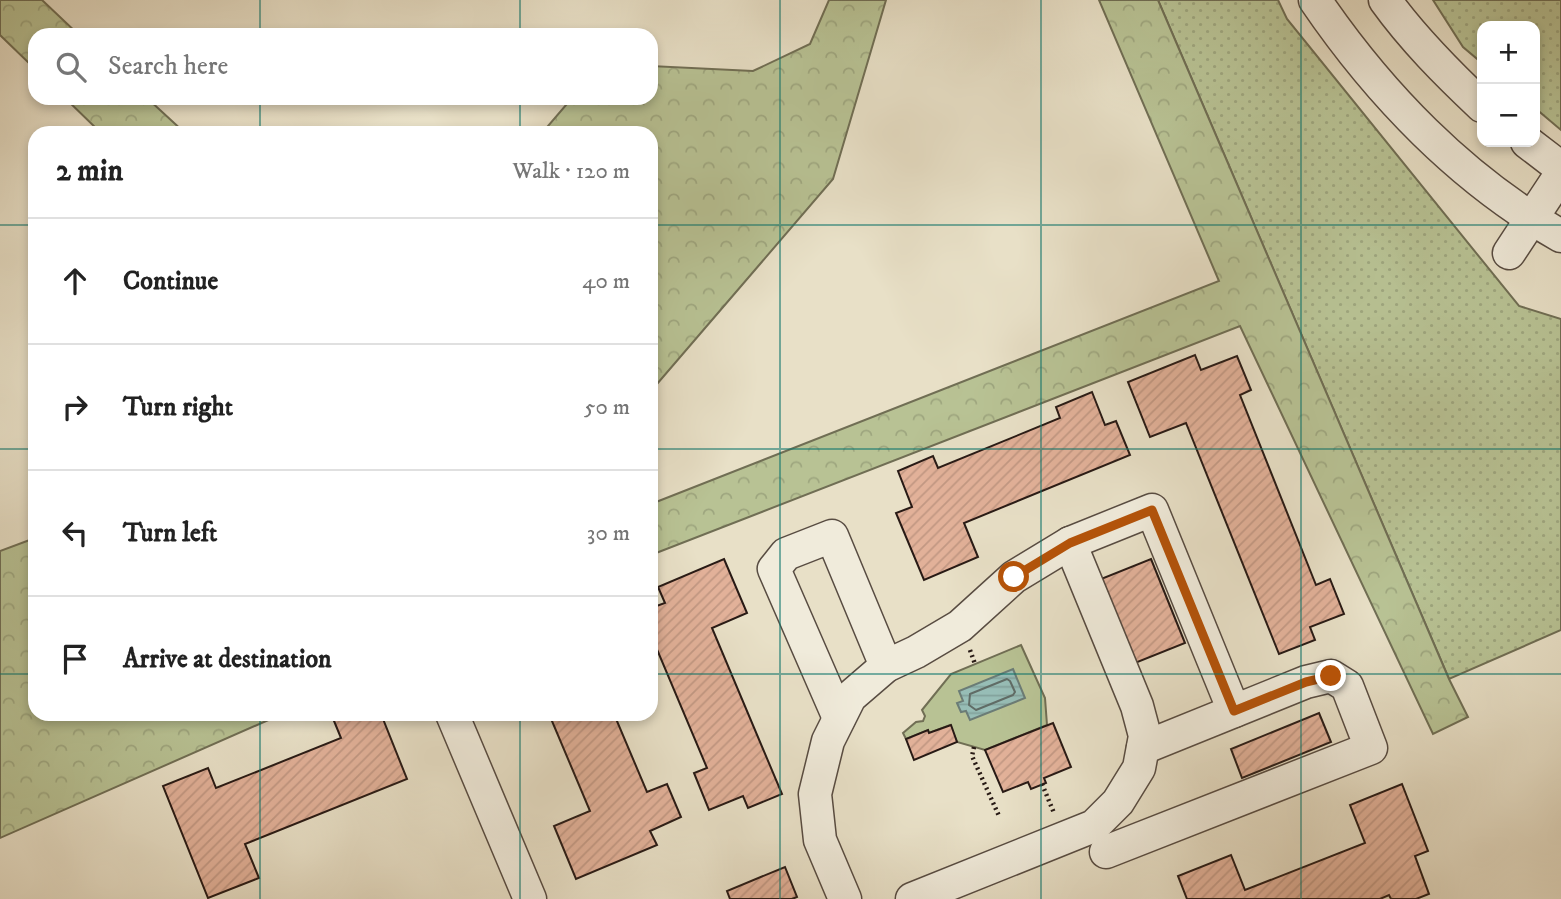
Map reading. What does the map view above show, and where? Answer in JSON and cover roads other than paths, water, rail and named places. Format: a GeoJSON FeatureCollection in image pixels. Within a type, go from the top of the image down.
{"type":"FeatureCollection","features":[{"type":"Feature","properties":{"kind":"street"},"geometry":{"type":"LineString","coordinates":[[1315,0],[1341,38],[1381,87],[1441,149],[1531,220],[1561,236]]}},
{"type":"Feature","properties":{"kind":"street"},"geometry":{"type":"LineString","coordinates":[[1385,0],[1403,25],[1446,73],[1477,101]]}},
{"type":"Feature","properties":{"kind":"street"},"geometry":{"type":"LineString","coordinates":[[1534,147],[1561,168]]}},
{"type":"Feature","properties":{"kind":"street"},"geometry":{"type":"LineString","coordinates":[[1509,253],[1561,174]]}},
{"type":"Feature","properties":{"kind":"street"},"geometry":{"type":"LineString","coordinates":[[845,899],[820,840],[815,794],[828,741],[850,697],[886,666],[960,626],[1014,577],[1070,543],[1152,510],[1234,711]]}},
{"type":"Feature","properties":{"kind":"street"},"geometry":{"type":"LineString","coordinates":[[839,718],[774,569],[786,554],[832,536],[886,666]]}},
{"type":"Feature","properties":{"kind":"street"},"geometry":{"type":"LineString","coordinates":[[912,899],[1094,825],[1118,802],[1139,768],[1145,736],[1137,706],[1070,543]]}},
{"type":"Feature","properties":{"kind":"street"},"geometry":{"type":"LineString","coordinates":[[1106,852],[1371,748],[1347,686],[1331,676],[1306,682],[1143,748]]}},
{"type":"Feature","properties":{"kind":"street"},"geometry":{"type":"LineString","coordinates":[[455,721],[530,899]]}},
{"type":"Feature","properties":{"kind":"water"},"geometry":{"type":"Polygon","coordinates":[[[1013,669],[1025,698],[970,720],[966,711],[961,712],[957,703],[963,701],[959,691],[1013,669]]]}}]}
